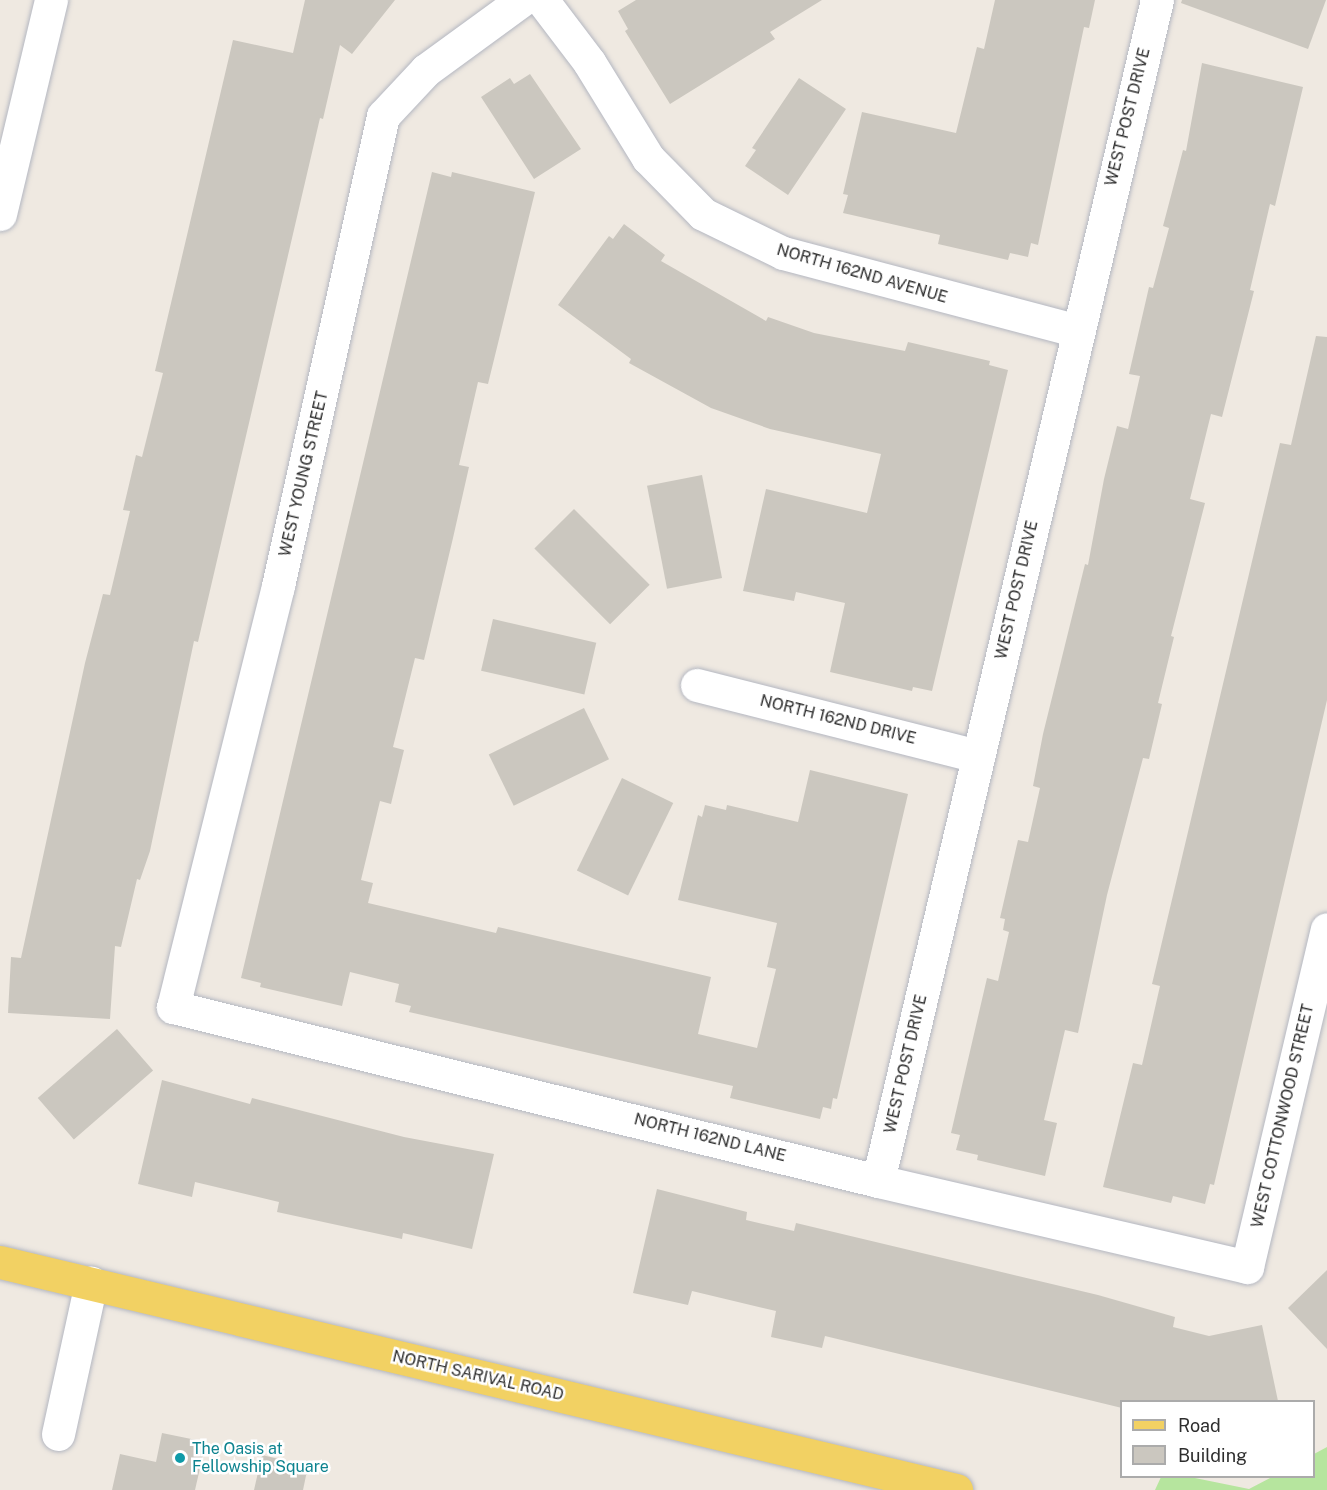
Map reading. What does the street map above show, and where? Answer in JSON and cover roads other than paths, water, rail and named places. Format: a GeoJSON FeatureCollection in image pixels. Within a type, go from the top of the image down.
{"type":"FeatureCollection","features":[{"type":"Feature","properties":{"kind":"main road","name":"NORTH SARIVAL ROAD"},"geometry":{"type":"LineString","coordinates":[[0,1262],[956,1490]]}},
{"type":"Feature","properties":{"kind":"street"},"geometry":{"type":"LineString","coordinates":[[0,214],[51,0]]}},
{"type":"Feature","properties":{"kind":"street","name":"WEST YOUNG STREET"},"geometry":{"type":"LineString","coordinates":[[174,1007],[280,575],[383,116],[426,70],[522,0]]}},
{"type":"Feature","properties":{"kind":"street","name":"NORTH 162ND AVENUE"},"geometry":{"type":"LineString","coordinates":[[542,0],[590,62],[648,158],[703,214],[783,253],[1078,331]]}},
{"type":"Feature","properties":{"kind":"street","name":"WEST POST DRIVE"},"geometry":{"type":"LineString","coordinates":[[878,1181],[1157,0]]}},
{"type":"Feature","properties":{"kind":"street","name":"NORTH 162ND DRIVE"},"geometry":{"type":"LineString","coordinates":[[698,685],[978,756]]}},
{"type":"Feature","properties":{"kind":"street","name":"WEST COTTONWOOD STREET"},"geometry":{"type":"LineString","coordinates":[[1247,1267],[1327,929]]}},
{"type":"Feature","properties":{"kind":"street","name":"NORTH 162ND LANE"},"geometry":{"type":"LineString","coordinates":[[174,1007],[878,1181],[1247,1267]]}},
{"type":"Feature","properties":{"kind":"street"},"geometry":{"type":"LineString","coordinates":[[58,1434],[92,1283]]}},
{"type":"Feature","properties":{"kind":"place","name":"The Oasis at Fellowship Square"},"geometry":{"type":"Point","coordinates":[180,1458]}}]}
